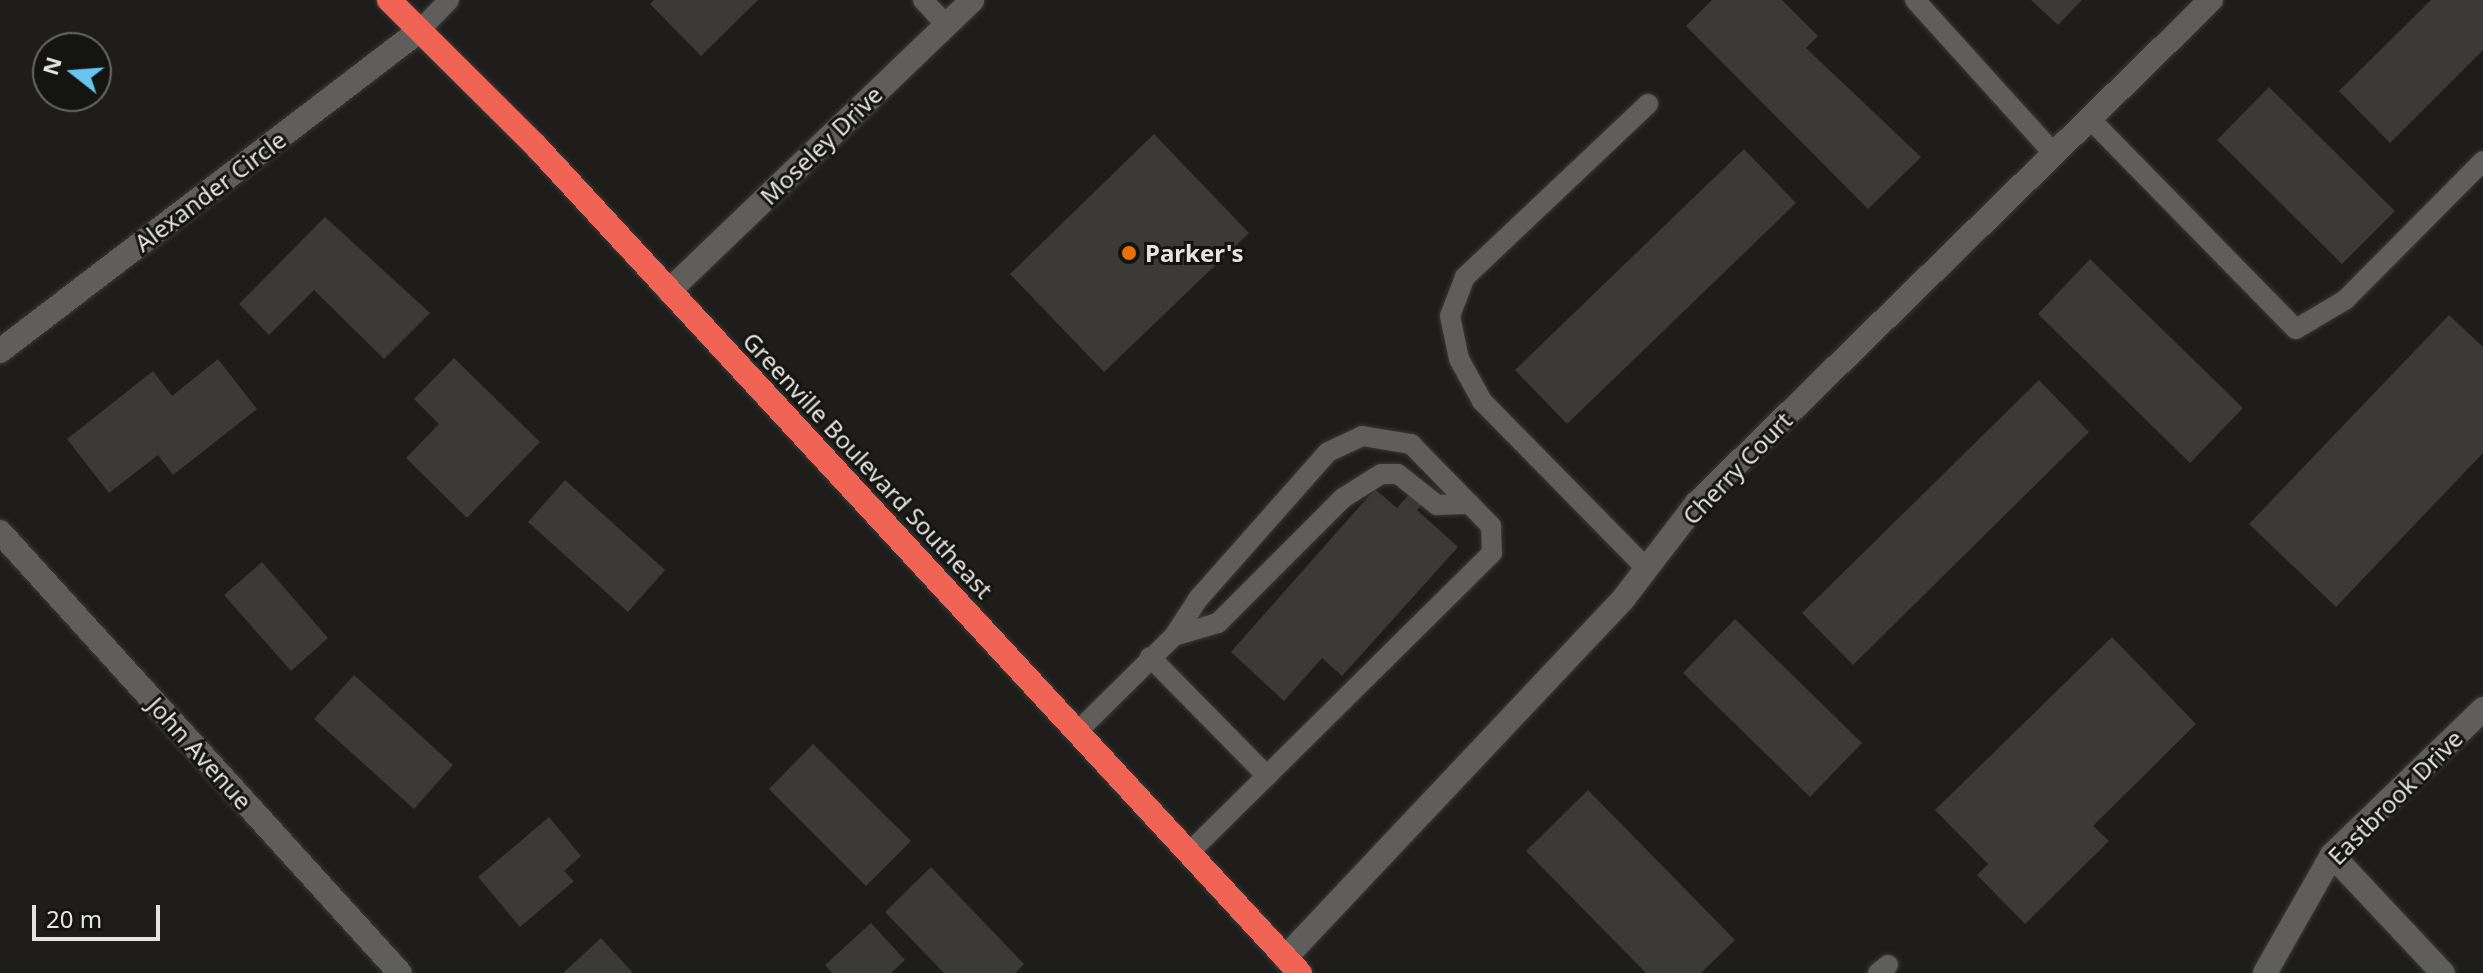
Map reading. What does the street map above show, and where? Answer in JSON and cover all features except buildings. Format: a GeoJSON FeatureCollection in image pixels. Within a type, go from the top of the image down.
{"type":"FeatureCollection","features":[{"type":"Feature","properties":{"kind":"highway","name":"Greenville Boulevard Southeast"},"geometry":{"type":"LineString","coordinates":[[389,0],[669,291],[1079,730],[1292,965]]}},
{"type":"Feature","properties":{"kind":"street","name":"Moseley Drive"},"geometry":{"type":"LineString","coordinates":[[669,291],[972,0]]}},
{"type":"Feature","properties":{"kind":"street","name":"Cherry Court"},"geometry":{"type":"LineString","coordinates":[[1292,965],[1647,569],[1697,503],[2211,0]]}},
{"type":"Feature","properties":{"kind":"street","name":"Alexander Circle"},"geometry":{"type":"LineString","coordinates":[[0,351],[419,31]]}},
{"type":"Feature","properties":{"kind":"street","name":"John Avenue"},"geometry":{"type":"LineString","coordinates":[[0,532],[400,973]]}},
{"type":"Feature","properties":{"kind":"street","name":"Eastbrook Drive"},"geometry":{"type":"LineString","coordinates":[[2265,973],[2332,855],[2483,709]]}},
{"type":"Feature","properties":{"kind":"street"},"geometry":{"type":"LineString","coordinates":[[2332,855],[2443,973]]}},
{"type":"Feature","properties":{"kind":"lane"},"geometry":{"type":"LineString","coordinates":[[419,31],[449,0]]}},
{"type":"Feature","properties":{"kind":"lane"},"geometry":{"type":"LineString","coordinates":[[923,0],[946,25]]}},
{"type":"Feature","properties":{"kind":"lane"},"geometry":{"type":"LineString","coordinates":[[1915,0],[2054,154]]}},
{"type":"Feature","properties":{"kind":"lane"},"geometry":{"type":"LineString","coordinates":[[1647,569],[1482,401],[1459,359],[1450,316],[1465,277],[1648,104]]}},
{"type":"Feature","properties":{"kind":"lane"},"geometry":{"type":"LineString","coordinates":[[2090,119],[2296,329],[2345,300],[2483,161]]}},
{"type":"Feature","properties":{"kind":"lane"},"geometry":{"type":"LineString","coordinates":[[1079,730],[1174,636],[1198,599],[1328,452],[1362,436],[1411,444],[1491,526],[1492,553],[1189,853]]}},
{"type":"Feature","properties":{"kind":"lane"},"geometry":{"type":"LineString","coordinates":[[1174,636],[1218,623],[1343,498],[1381,474],[1398,474],[1437,505],[1470,504]]}},
{"type":"Feature","properties":{"kind":"lane"},"geometry":{"type":"LineString","coordinates":[[1150,657],[1267,776]]}},
{"type":"Feature","properties":{"kind":"place","name":"Parker's"},"geometry":{"type":"Point","coordinates":[1129,253]}}]}
